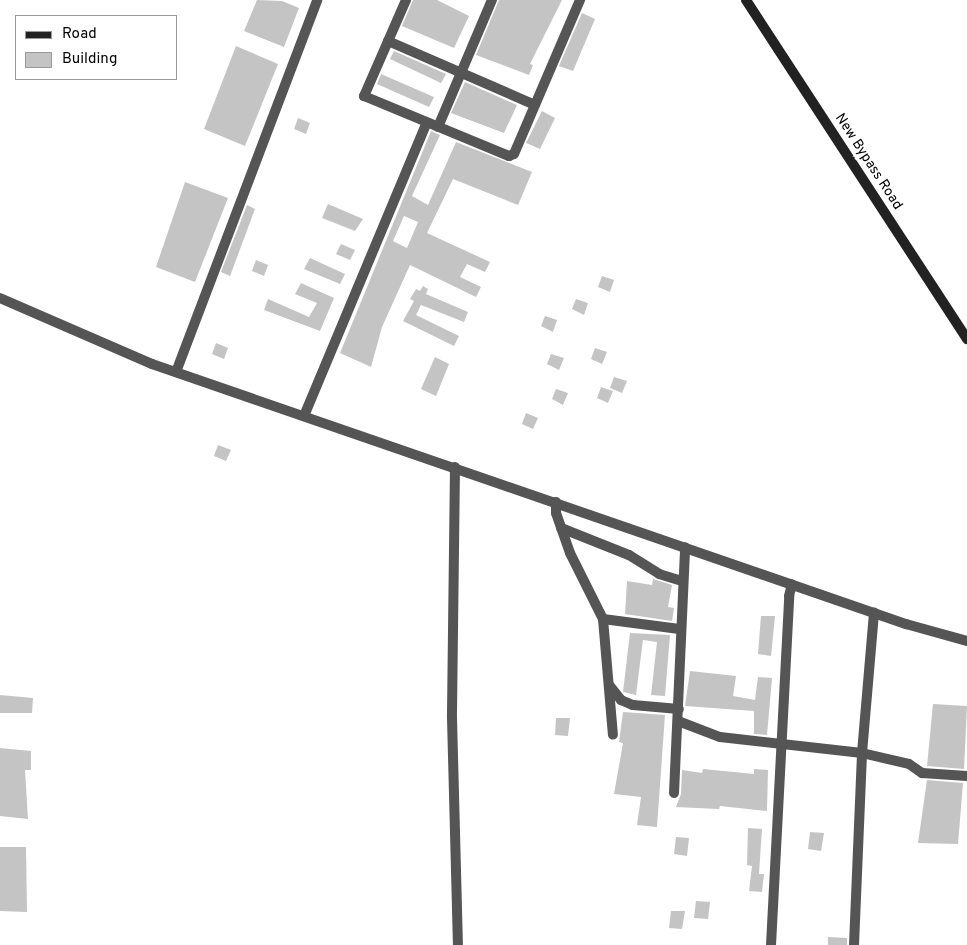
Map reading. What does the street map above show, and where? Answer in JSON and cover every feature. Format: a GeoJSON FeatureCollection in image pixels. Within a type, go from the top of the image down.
{"type":"FeatureCollection","features":[{"type":"Feature","properties":{"kind":"main road","name":"New Bypass Road"},"geometry":{"type":"LineString","coordinates":[[746,0],[967,339]]}},
{"type":"Feature","properties":{"kind":"street"},"geometry":{"type":"LineString","coordinates":[[176,372],[317,0]]}},
{"type":"Feature","properties":{"kind":"street"},"geometry":{"type":"LineString","coordinates":[[406,0],[364,96],[426,124],[512,156],[578,1]]}},
{"type":"Feature","properties":{"kind":"street"},"geometry":{"type":"LineString","coordinates":[[438,127],[492,0]]}},
{"type":"Feature","properties":{"kind":"street"},"geometry":{"type":"LineString","coordinates":[[388,41],[535,105]]}},
{"type":"Feature","properties":{"kind":"street"},"geometry":{"type":"LineString","coordinates":[[304,416],[426,124]]}},
{"type":"Feature","properties":{"kind":"street"},"geometry":{"type":"LineString","coordinates":[[0,298],[176,372],[874,613],[967,641]]}},
{"type":"Feature","properties":{"kind":"street"},"geometry":{"type":"LineString","coordinates":[[455,467],[452,718],[458,945]]}},
{"type":"Feature","properties":{"kind":"street"},"geometry":{"type":"LineString","coordinates":[[556,502],[561,528],[603,619],[613,735]]}},
{"type":"Feature","properties":{"kind":"street"},"geometry":{"type":"LineString","coordinates":[[561,528],[629,555],[659,574],[682,581]]}},
{"type":"Feature","properties":{"kind":"street"},"geometry":{"type":"LineString","coordinates":[[674,793],[685,547]]}},
{"type":"Feature","properties":{"kind":"street"},"geometry":{"type":"LineString","coordinates":[[771,945],[788,596],[792,584]]}},
{"type":"Feature","properties":{"kind":"street"},"geometry":{"type":"LineString","coordinates":[[854,945],[862,753],[874,613]]}},
{"type":"Feature","properties":{"kind":"street"},"geometry":{"type":"LineString","coordinates":[[603,619],[680,629]]}},
{"type":"Feature","properties":{"kind":"street"},"geometry":{"type":"LineString","coordinates":[[610,686],[621,700],[633,705],[679,709]]}},
{"type":"Feature","properties":{"kind":"street"},"geometry":{"type":"LineString","coordinates":[[678,721],[720,737],[862,753],[909,764],[922,773],[967,776]]}},
{"type":"Feature","properties":{"kind":"building"},"geometry":{"type":"Polygon","coordinates":[[[257,0],[282,1],[299,8],[284,47],[244,31],[257,0]]]}},
{"type":"Feature","properties":{"kind":"building"},"geometry":{"type":"Polygon","coordinates":[[[413,0],[437,0],[469,16],[454,48],[402,26],[413,0]]]}},
{"type":"Feature","properties":{"kind":"building"},"geometry":{"type":"Polygon","coordinates":[[[499,0],[562,0],[530,64],[533,65],[529,75],[476,55],[499,0]]]}},
{"type":"Feature","properties":{"kind":"building"},"geometry":{"type":"Polygon","coordinates":[[[582,13],[595,19],[573,71],[559,66],[582,13]]]}},
{"type":"Feature","properties":{"kind":"building"},"geometry":{"type":"Polygon","coordinates":[[[236,46],[278,64],[245,146],[204,129],[236,46]]]}},
{"type":"Feature","properties":{"kind":"building"},"geometry":{"type":"Polygon","coordinates":[[[394,51],[446,74],[441,83],[390,59],[394,51]]]}},
{"type":"Feature","properties":{"kind":"building"},"geometry":{"type":"Polygon","coordinates":[[[381,74],[434,97],[429,107],[377,84],[381,74]]]}},
{"type":"Feature","properties":{"kind":"building"},"geometry":{"type":"Polygon","coordinates":[[[465,82],[517,105],[504,133],[451,113],[465,82]]]}},
{"type":"Feature","properties":{"kind":"building"},"geometry":{"type":"Polygon","coordinates":[[[542,111],[555,118],[540,149],[526,143],[542,111]]]}},
{"type":"Feature","properties":{"kind":"building"},"geometry":{"type":"Polygon","coordinates":[[[298,118],[310,123],[306,134],[294,129],[298,118]]]}},
{"type":"Feature","properties":{"kind":"building"},"geometry":{"type":"Polygon","coordinates":[[[431,131],[440,135],[412,196],[428,205],[456,142],[532,172],[518,205],[453,179],[427,233],[490,262],[485,272],[467,264],[460,277],[481,287],[476,297],[410,265],[382,327],[371,367],[340,353],[431,131]],[[404,216],[393,241],[407,248],[418,222],[404,216]]]}},
{"type":"Feature","properties":{"kind":"building"},"geometry":{"type":"Polygon","coordinates":[[[185,182],[228,198],[195,282],[156,267],[185,182]]]}},
{"type":"Feature","properties":{"kind":"building"},"geometry":{"type":"Polygon","coordinates":[[[328,204],[363,219],[355,231],[322,218],[328,204]]]}},
{"type":"Feature","properties":{"kind":"building"},"geometry":{"type":"Polygon","coordinates":[[[247,205],[255,209],[230,276],[221,272],[247,205]]]}},
{"type":"Feature","properties":{"kind":"building"},"geometry":{"type":"Polygon","coordinates":[[[341,244],[355,250],[350,260],[336,254],[341,244]]]}},
{"type":"Feature","properties":{"kind":"building"},"geometry":{"type":"Polygon","coordinates":[[[310,258],[345,274],[340,284],[304,269],[310,258]]]}},
{"type":"Feature","properties":{"kind":"building"},"geometry":{"type":"Polygon","coordinates":[[[256,260],[268,265],[264,276],[252,271],[256,260]]]}},
{"type":"Feature","properties":{"kind":"building"},"geometry":{"type":"Polygon","coordinates":[[[602,276],[614,280],[610,292],[598,287],[602,276]]]}},
{"type":"Feature","properties":{"kind":"building"},"geometry":{"type":"Polygon","coordinates":[[[301,283],[334,298],[320,331],[264,310],[268,299],[309,317],[317,303],[295,294],[301,283]]]}},
{"type":"Feature","properties":{"kind":"building"},"geometry":{"type":"Polygon","coordinates":[[[423,286],[428,289],[426,294],[468,312],[464,322],[421,305],[416,315],[459,336],[454,346],[403,321],[414,301],[410,299],[416,289],[420,291],[423,286]]]}},
{"type":"Feature","properties":{"kind":"building"},"geometry":{"type":"Polygon","coordinates":[[[576,299],[588,303],[584,315],[572,309],[576,299]]]}},
{"type":"Feature","properties":{"kind":"building"},"geometry":{"type":"Polygon","coordinates":[[[545,316],[557,320],[553,332],[541,326],[545,316]]]}},
{"type":"Feature","properties":{"kind":"building"},"geometry":{"type":"Polygon","coordinates":[[[216,343],[228,348],[224,359],[212,354],[216,343]]]}},
{"type":"Feature","properties":{"kind":"building"},"geometry":{"type":"Polygon","coordinates":[[[595,348],[607,352],[602,364],[591,359],[595,348]]]}},
{"type":"Feature","properties":{"kind":"building"},"geometry":{"type":"Polygon","coordinates":[[[551,354],[564,358],[559,370],[547,364],[551,354]]]}},
{"type":"Feature","properties":{"kind":"building"},"geometry":{"type":"Polygon","coordinates":[[[435,357],[449,364],[436,396],[421,389],[435,357]]]}},
{"type":"Feature","properties":{"kind":"building"},"geometry":{"type":"Polygon","coordinates":[[[614,377],[627,381],[622,393],[610,388],[614,377]]]}},
{"type":"Feature","properties":{"kind":"building"},"geometry":{"type":"Polygon","coordinates":[[[601,387],[613,391],[608,403],[597,398],[601,387]]]}},
{"type":"Feature","properties":{"kind":"building"},"geometry":{"type":"Polygon","coordinates":[[[556,389],[568,393],[563,405],[552,399],[556,389]]]}},
{"type":"Feature","properties":{"kind":"building"},"geometry":{"type":"Polygon","coordinates":[[[526,413],[538,418],[533,429],[522,424],[526,413]]]}},
{"type":"Feature","properties":{"kind":"building"},"geometry":{"type":"Polygon","coordinates":[[[218,445],[231,450],[226,461],[214,456],[218,445]]]}},
{"type":"Feature","properties":{"kind":"building"},"geometry":{"type":"Polygon","coordinates":[[[653,579],[672,585],[668,607],[674,608],[672,621],[625,614],[627,581],[652,585],[653,579]]]}},
{"type":"Feature","properties":{"kind":"building"},"geometry":{"type":"Polygon","coordinates":[[[761,616],[775,616],[771,656],[758,654],[761,616]]]}},
{"type":"Feature","properties":{"kind":"building"},"geometry":{"type":"Polygon","coordinates":[[[630,633],[670,635],[665,696],[651,695],[657,642],[643,640],[636,695],[623,692],[630,633]]]}},
{"type":"Feature","properties":{"kind":"building"},"geometry":{"type":"Polygon","coordinates":[[[690,671],[736,676],[733,696],[755,700],[758,677],[772,678],[767,735],[754,734],[754,711],[685,706],[690,671]]]}},
{"type":"Feature","properties":{"kind":"building"},"geometry":{"type":"Polygon","coordinates":[[[0,695],[33,698],[32,713],[0,713],[0,695]]]}},
{"type":"Feature","properties":{"kind":"building"},"geometry":{"type":"Polygon","coordinates":[[[933,704],[967,706],[964,769],[927,766],[933,704]]]}},
{"type":"Feature","properties":{"kind":"building"},"geometry":{"type":"Polygon","coordinates":[[[623,712],[665,715],[657,827],[637,825],[641,797],[614,794],[623,743],[619,742],[623,712]]]}},
{"type":"Feature","properties":{"kind":"building"},"geometry":{"type":"Polygon","coordinates":[[[556,718],[570,718],[568,736],[555,735],[556,718]]]}},
{"type":"Feature","properties":{"kind":"building"},"geometry":{"type":"Polygon","coordinates":[[[0,748],[31,751],[31,770],[25,770],[28,819],[0,816],[0,748]]]}},
{"type":"Feature","properties":{"kind":"building"},"geometry":{"type":"Polygon","coordinates":[[[703,769],[754,774],[754,769],[768,770],[767,811],[720,806],[719,809],[676,807],[681,794],[682,770],[702,773],[703,769]]]}},
{"type":"Feature","properties":{"kind":"building"},"geometry":{"type":"Polygon","coordinates":[[[927,780],[963,783],[958,844],[918,843],[927,780]]]}},
{"type":"Feature","properties":{"kind":"building"},"geometry":{"type":"Polygon","coordinates":[[[748,828],[762,829],[759,874],[764,874],[762,892],[749,891],[752,866],[747,865],[748,828]]]}},
{"type":"Feature","properties":{"kind":"building"},"geometry":{"type":"Polygon","coordinates":[[[810,832],[824,833],[821,851],[808,849],[810,832]]]}},
{"type":"Feature","properties":{"kind":"building"},"geometry":{"type":"Polygon","coordinates":[[[676,837],[689,838],[687,856],[674,854],[676,837]]]}},
{"type":"Feature","properties":{"kind":"building"},"geometry":{"type":"Polygon","coordinates":[[[0,847],[26,847],[27,912],[0,911],[0,847]]]}},
{"type":"Feature","properties":{"kind":"building"},"geometry":{"type":"Polygon","coordinates":[[[696,901],[710,902],[708,919],[694,918],[696,901]]]}},
{"type":"Feature","properties":{"kind":"building"},"geometry":{"type":"Polygon","coordinates":[[[671,911],[685,911],[682,929],[669,928],[671,911]]]}},
{"type":"Feature","properties":{"kind":"building"},"geometry":{"type":"Polygon","coordinates":[[[828,937],[847,938],[847,945],[828,945],[828,937]]]}}]}
